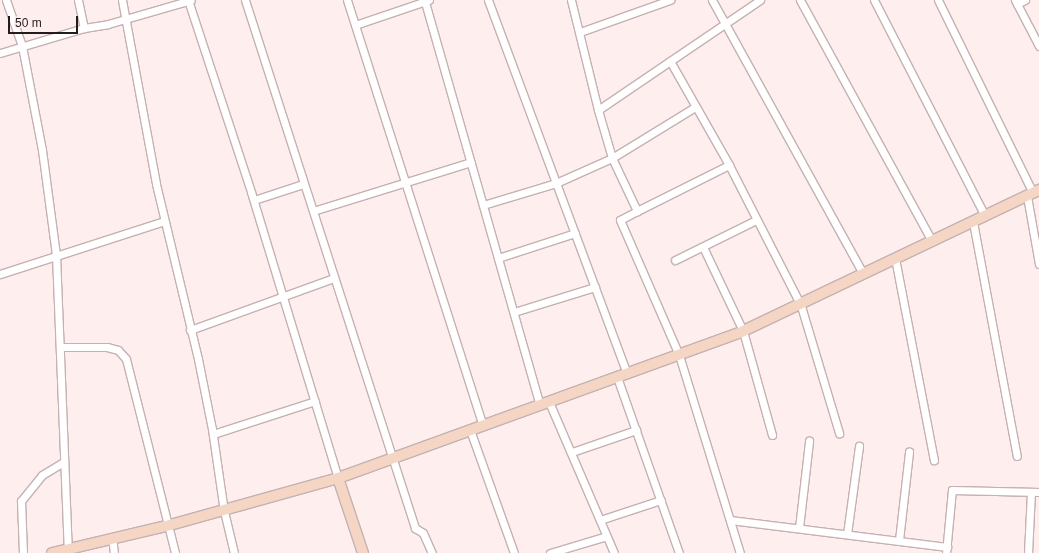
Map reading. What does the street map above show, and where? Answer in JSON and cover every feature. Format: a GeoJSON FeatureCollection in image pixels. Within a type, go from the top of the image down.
{"type":"FeatureCollection","features":[{"type":"Feature","properties":{"kind":"street"},"geometry":{"type":"LineString","coordinates":[[6,0],[22,46],[42,150],[56,255],[61,347],[68,551]]}},
{"type":"Feature","properties":{"kind":"street"},"geometry":{"type":"LineString","coordinates":[[78,0],[84,28]]}},
{"type":"Feature","properties":{"kind":"street"},"geometry":{"type":"LineString","coordinates":[[122,0],[164,221],[213,434],[224,511],[234,553]]}},
{"type":"Feature","properties":{"kind":"street"},"geometry":{"type":"LineString","coordinates":[[0,53],[84,28],[190,0],[254,200],[338,478],[363,553]]}},
{"type":"Feature","properties":{"kind":"street"},"geometry":{"type":"LineString","coordinates":[[245,0],[415,528],[423,533],[432,553]]}},
{"type":"Feature","properties":{"kind":"street"},"geometry":{"type":"LineString","coordinates":[[347,0],[483,426]]}},
{"type":"Feature","properties":{"kind":"street"},"geometry":{"type":"LineString","coordinates":[[488,0],[594,287],[622,375],[636,430],[679,553]]}},
{"type":"Feature","properties":{"kind":"street"},"geometry":{"type":"LineString","coordinates":[[571,0],[598,110],[612,158],[637,211]]}},
{"type":"Feature","properties":{"kind":"street"},"geometry":{"type":"LineString","coordinates":[[580,32],[670,0]]}},
{"type":"Feature","properties":{"kind":"street"},"geometry":{"type":"LineString","coordinates":[[712,0],[863,274]]}},
{"type":"Feature","properties":{"kind":"street"},"geometry":{"type":"LineString","coordinates":[[598,110],[760,0]]}},
{"type":"Feature","properties":{"kind":"street"},"geometry":{"type":"LineString","coordinates":[[800,0],[932,241]]}},
{"type":"Feature","properties":{"kind":"street"},"geometry":{"type":"LineString","coordinates":[[874,0],[985,216]]}},
{"type":"Feature","properties":{"kind":"street"},"geometry":{"type":"LineString","coordinates":[[938,0],[1033,193],[1039,264]]}},
{"type":"Feature","properties":{"kind":"street"},"geometry":{"type":"LineString","coordinates":[[1025,0],[1016,2],[1039,46]]}},
{"type":"Feature","properties":{"kind":"street"},"geometry":{"type":"LineString","coordinates":[[355,25],[427,1],[514,312],[545,403],[572,452],[614,553]]}},
{"type":"Feature","properties":{"kind":"street"},"geometry":{"type":"LineString","coordinates":[[670,61],[729,165],[801,306],[839,433]]}},
{"type":"Feature","properties":{"kind":"street"},"geometry":{"type":"LineString","coordinates":[[483,205],[556,183],[612,158],[695,107]]}},
{"type":"Feature","properties":{"kind":"street"},"geometry":{"type":"LineString","coordinates":[[313,211],[471,162]]}},
{"type":"Feature","properties":{"kind":"street"},"geometry":{"type":"LineString","coordinates":[[729,165],[620,220],[679,355],[740,553]]}},
{"type":"Feature","properties":{"kind":"street"},"geometry":{"type":"LineString","coordinates":[[254,200],[303,184]]}},
{"type":"Feature","properties":{"kind":"street"},"geometry":{"type":"LineString","coordinates":[[52,553],[68,551],[112,537],[170,526],[338,478],[679,355],[743,331],[801,306],[895,258],[1033,193]]}},
{"type":"Feature","properties":{"kind":"street"},"geometry":{"type":"LineString","coordinates":[[675,260],[756,220]]}},
{"type":"Feature","properties":{"kind":"street"},"geometry":{"type":"LineString","coordinates":[[0,274],[164,221]]}},
{"type":"Feature","properties":{"kind":"street"},"geometry":{"type":"LineString","coordinates":[[972,222],[1017,456]]}},
{"type":"Feature","properties":{"kind":"street"},"geometry":{"type":"LineString","coordinates":[[498,258],[575,233]]}},
{"type":"Feature","properties":{"kind":"street"},"geometry":{"type":"LineString","coordinates":[[703,247],[743,331],[772,435]]}},
{"type":"Feature","properties":{"kind":"street"},"geometry":{"type":"LineString","coordinates":[[895,258],[934,460]]}},
{"type":"Feature","properties":{"kind":"street"},"geometry":{"type":"LineString","coordinates":[[190,330],[334,278]]}},
{"type":"Feature","properties":{"kind":"street"},"geometry":{"type":"LineString","coordinates":[[514,312],[594,287]]}},
{"type":"Feature","properties":{"kind":"street"},"geometry":{"type":"LineString","coordinates":[[61,347],[107,347],[118,350],[126,359],[170,526],[175,553]]}},
{"type":"Feature","properties":{"kind":"street"},"geometry":{"type":"LineString","coordinates":[[213,434],[315,402]]}},
{"type":"Feature","properties":{"kind":"street"},"geometry":{"type":"LineString","coordinates":[[470,430],[514,553]]}},
{"type":"Feature","properties":{"kind":"street"},"geometry":{"type":"LineString","coordinates":[[572,452],[636,430]]}},
{"type":"Feature","properties":{"kind":"street"},"geometry":{"type":"LineString","coordinates":[[799,528],[809,441]]}},
{"type":"Feature","properties":{"kind":"street"},"geometry":{"type":"LineString","coordinates":[[847,534],[859,446]]}},
{"type":"Feature","properties":{"kind":"street"},"geometry":{"type":"LineString","coordinates":[[899,540],[909,452]]}},
{"type":"Feature","properties":{"kind":"street"},"geometry":{"type":"LineString","coordinates":[[23,553],[21,501],[42,475],[64,462]]}},
{"type":"Feature","properties":{"kind":"street"},"geometry":{"type":"LineString","coordinates":[[730,520],[899,540],[946,550],[952,490],[1039,492]]}},
{"type":"Feature","properties":{"kind":"street"},"geometry":{"type":"LineString","coordinates":[[1028,553],[1031,492]]}},
{"type":"Feature","properties":{"kind":"street"},"geometry":{"type":"LineString","coordinates":[[600,520],[661,500]]}},
{"type":"Feature","properties":{"kind":"street"},"geometry":{"type":"LineString","coordinates":[[550,553],[607,536]]}},
{"type":"Feature","properties":{"kind":"street"},"geometry":{"type":"LineString","coordinates":[[112,537],[114,553]]}}]}
